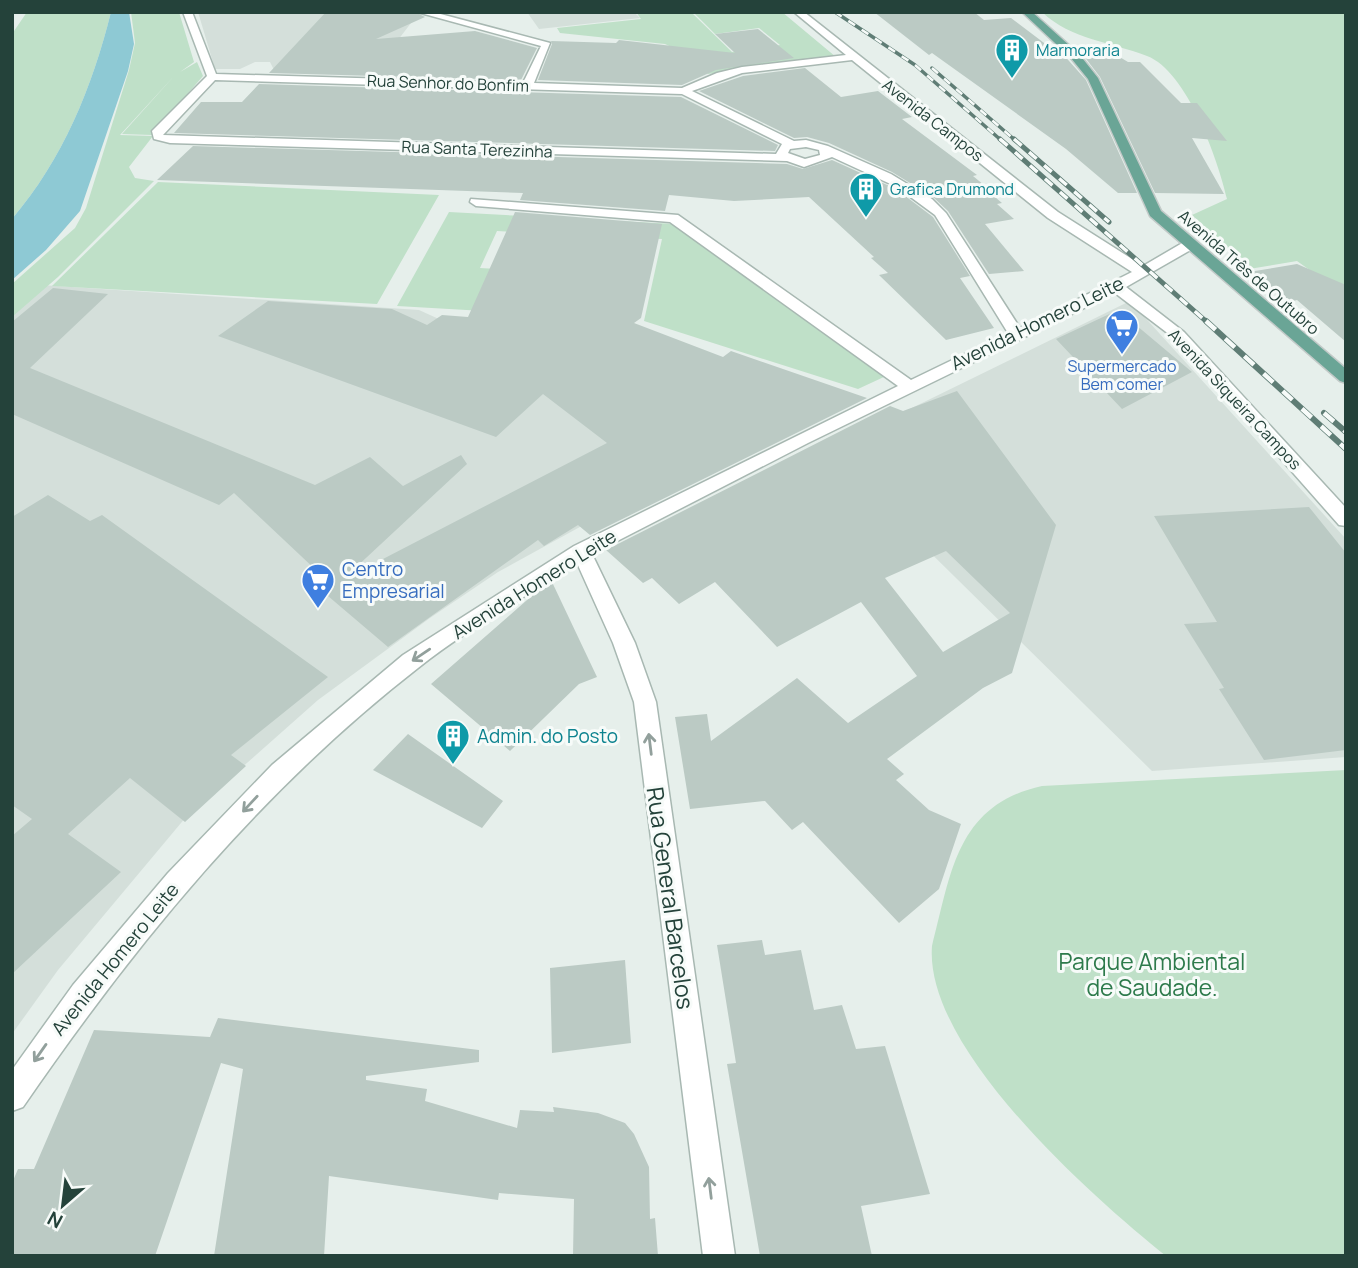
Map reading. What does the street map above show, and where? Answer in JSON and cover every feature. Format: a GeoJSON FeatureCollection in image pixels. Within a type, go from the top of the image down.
{"type":"FeatureCollection","features":[{"type":"Feature","properties":{"kind":"main road","name":"Avenida Três de Outubro"},"geometry":{"type":"LineString","coordinates":[[1026,12],[1075,56],[1093,78],[1155,213],[1346,378]]}},
{"type":"Feature","properties":{"kind":"street"},"geometry":{"type":"LineString","coordinates":[[187,12],[212,77]]}},
{"type":"Feature","properties":{"kind":"street"},"geometry":{"type":"LineString","coordinates":[[421,12],[548,45],[527,86]]}},
{"type":"Feature","properties":{"kind":"street","name":"Avenida Campos"},"geometry":{"type":"LineString","coordinates":[[798,12],[1060,220],[1141,271]]}},
{"type":"Feature","properties":{"kind":"street"},"geometry":{"type":"LineString","coordinates":[[684,91],[722,75],[855,57]]}},
{"type":"Feature","properties":{"kind":"street","name":"Rua Senhor do Bonfim"},"geometry":{"type":"LineString","coordinates":[[212,77],[684,91]]}},
{"type":"Feature","properties":{"kind":"street","name":"Rua Santa Terezinha"},"geometry":{"type":"LineString","coordinates":[[212,77],[156,133],[170,140],[785,158],[804,163],[825,156]]}},
{"type":"Feature","properties":{"kind":"street"},"geometry":{"type":"LineString","coordinates":[[684,91],[791,144],[813,144],[825,156],[868,168],[914,191],[940,214],[1016,333]]}},
{"type":"Feature","properties":{"kind":"street"},"geometry":{"type":"LineString","coordinates":[[785,158],[780,152],[791,144]]}},
{"type":"Feature","properties":{"kind":"street"},"geometry":{"type":"LineString","coordinates":[[475,202],[673,218],[909,386]]}},
{"type":"Feature","properties":{"kind":"street","name":"Avenida Homero Leite"},"geometry":{"type":"LineString","coordinates":[[12,1096],[37,1056],[124,943],[280,772],[411,661],[581,551],[1016,333],[1116,287],[1189,245]]}},
{"type":"Feature","properties":{"kind":"street","name":"Avenida Siqueira Campos"},"geometry":{"type":"LineString","coordinates":[[1116,287],[1179,335],[1346,520]]}},
{"type":"Feature","properties":{"kind":"street","name":"Rua General Barcelos"},"geometry":{"type":"LineString","coordinates":[[581,551],[624,643],[645,702],[719,1256]]}},
{"type":"Feature","properties":{"kind":"shaded area"},"geometry":{"type":"Polygon","coordinates":[[[198,12],[356,12],[411,23],[372,74],[274,70],[270,62],[255,62],[240,69],[215,69],[198,12]]]}},
{"type":"Feature","properties":{"kind":"shaded area"},"geometry":{"type":"Polygon","coordinates":[[[527,12],[634,12],[640,18],[539,29],[527,12]]]}},
{"type":"Feature","properties":{"kind":"shaded area"},"geometry":{"type":"Polygon","coordinates":[[[41,285],[419,310],[569,378],[708,467],[598,517],[498,572],[318,700],[186,817],[58,970],[12,1034],[12,304],[41,285]]]}},
{"type":"Feature","properties":{"kind":"shaded area"},"geometry":{"type":"Polygon","coordinates":[[[1130,301],[1346,539],[1346,757],[1152,771],[826,450],[1130,301]]]}},
{"type":"Feature","properties":{"kind":"green space"},"geometry":{"type":"Polygon","coordinates":[[[27,12],[111,12],[95,68],[74,122],[46,172],[12,219],[12,34],[27,12]]]}},
{"type":"Feature","properties":{"kind":"green space"},"geometry":{"type":"Polygon","coordinates":[[[131,12],[179,12],[194,62],[180,72],[197,62],[203,76],[152,135],[122,134],[175,75],[120,135],[153,136],[129,167],[135,178],[154,181],[58,277],[12,317],[12,284],[75,228],[86,208],[129,70],[135,43],[131,12]]]}},
{"type":"Feature","properties":{"kind":"green space"},"geometry":{"type":"Polygon","coordinates":[[[636,12],[692,13],[732,52],[780,45],[759,28],[715,34],[694,13],[782,12],[836,57],[708,74],[682,52],[665,44],[560,33],[557,28],[641,19],[636,12]]]}},
{"type":"Feature","properties":{"kind":"green space"},"geometry":{"type":"Polygon","coordinates":[[[1042,12],[1346,12],[1346,296],[1297,261],[1249,269],[1192,215],[1227,199],[1199,119],[1175,79],[1162,65],[1147,56],[1079,35],[1042,12]]]}},
{"type":"Feature","properties":{"kind":"green space"},"geometry":{"type":"Polygon","coordinates":[[[158,182],[439,195],[377,304],[52,286],[158,182]]]}},
{"type":"Feature","properties":{"kind":"green space"},"geometry":{"type":"Polygon","coordinates":[[[449,212],[675,224],[886,376],[858,389],[644,321],[662,239],[497,231],[480,268],[553,272],[537,314],[397,306],[449,212]]]}},
{"type":"Feature","properties":{"kind":"green space","name":"Parque Ambiental de Saudade."},"geometry":{"type":"Polygon","coordinates":[[[1346,770],[1346,1256],[1166,1256],[1097,1197],[1018,1117],[983,1073],[955,1029],[937,986],[932,946],[952,869],[974,826],[991,809],[1013,795],[1042,786],[1346,770]]]}},
{"type":"Feature","properties":{"kind":"water"},"geometry":{"type":"Polygon","coordinates":[[[111,12],[129,12],[134,44],[128,71],[80,211],[46,250],[12,280],[12,219],[46,172],[74,122],[95,68],[111,12]]]}},
{"type":"Feature","properties":{"kind":"building"},"geometry":{"type":"Polygon","coordinates":[[[326,12],[415,12],[425,17],[376,39],[475,31],[537,48],[521,80],[269,73],[326,12]]]}},
{"type":"Feature","properties":{"kind":"building"},"geometry":{"type":"Polygon","coordinates":[[[874,12],[974,12],[984,20],[1011,18],[1056,52],[1061,52],[1086,80],[1137,193],[1118,193],[1066,149],[932,53],[929,55],[874,12]]]}},
{"type":"Feature","properties":{"kind":"building"},"geometry":{"type":"Polygon","coordinates":[[[758,29],[794,58],[716,70],[682,85],[538,80],[551,41],[616,43],[619,40],[735,53],[715,34],[758,29]]]}},
{"type":"Feature","properties":{"kind":"building"},"geometry":{"type":"Polygon","coordinates":[[[1092,50],[1096,54],[1113,53],[1128,62],[1140,62],[1181,103],[1197,103],[1227,141],[1192,138],[1224,194],[1155,193],[1100,77],[1080,51],[1092,50]]]}},
{"type":"Feature","properties":{"kind":"building"},"geometry":{"type":"Polygon","coordinates":[[[805,68],[841,97],[878,91],[912,117],[902,119],[977,175],[973,176],[990,190],[988,191],[1002,203],[997,204],[1014,219],[985,224],[1024,271],[989,274],[948,211],[933,197],[892,172],[829,143],[807,137],[794,138],[699,91],[743,76],[805,68]]]}},
{"type":"Feature","properties":{"kind":"building"},"geometry":{"type":"Polygon","coordinates":[[[259,84],[681,97],[778,145],[775,151],[174,133],[201,102],[242,102],[259,84]]]}},
{"type":"Feature","properties":{"kind":"building"},"geometry":{"type":"Polygon","coordinates":[[[193,146],[787,164],[803,169],[832,160],[896,189],[933,217],[970,276],[960,278],[994,328],[946,340],[879,275],[888,273],[871,258],[874,257],[809,197],[734,201],[669,195],[665,211],[520,200],[523,193],[157,180],[193,146]]]}},
{"type":"Feature","properties":{"kind":"building"},"geometry":{"type":"Polygon","coordinates":[[[515,212],[662,224],[641,318],[634,323],[723,357],[731,351],[867,398],[590,535],[578,525],[544,546],[538,540],[388,647],[308,579],[318,572],[234,493],[219,505],[12,414],[12,322],[53,288],[108,294],[30,368],[315,485],[370,457],[403,486],[461,455],[467,464],[352,571],[354,574],[607,443],[543,394],[496,437],[218,336],[268,301],[392,309],[427,325],[442,315],[468,317],[515,212]]]}},
{"type":"Feature","properties":{"kind":"building"},"geometry":{"type":"Polygon","coordinates":[[[1297,264],[1346,285],[1346,342],[1297,300],[1290,302],[1249,272],[1297,264]]]}},
{"type":"Feature","properties":{"kind":"building","name":"Supermercado Bem comer"},"geometry":{"type":"Polygon","coordinates":[[[1118,310],[1192,372],[1122,409],[1056,339],[1118,310]]]}},
{"type":"Feature","properties":{"kind":"building"},"geometry":{"type":"Polygon","coordinates":[[[957,391],[1056,525],[1012,673],[983,688],[887,759],[904,774],[896,780],[929,810],[961,824],[939,889],[899,923],[803,822],[792,830],[765,801],[690,809],[675,717],[707,714],[711,741],[797,678],[848,723],[917,676],[861,602],[777,647],[715,582],[679,604],[652,578],[643,583],[606,550],[890,406],[903,411],[957,391]],[[946,551],[885,578],[943,652],[1010,613],[946,551]]]}},
{"type":"Feature","properties":{"kind":"building"},"geometry":{"type":"Polygon","coordinates":[[[48,495],[90,521],[102,515],[328,677],[231,755],[246,766],[185,822],[130,778],[68,834],[121,872],[12,974],[12,836],[32,819],[12,805],[12,517],[48,495]]]}},
{"type":"Feature","properties":{"kind":"building"},"geometry":{"type":"Polygon","coordinates":[[[1309,507],[1346,553],[1346,750],[1264,760],[1219,689],[1224,688],[1184,624],[1217,622],[1154,516],[1309,507]]]}},
{"type":"Feature","properties":{"kind":"building"},"geometry":{"type":"Polygon","coordinates":[[[552,582],[597,677],[579,684],[510,751],[431,684],[535,593],[552,582]]]}},
{"type":"Feature","properties":{"kind":"building"},"geometry":{"type":"Polygon","coordinates":[[[408,734],[503,801],[482,828],[373,770],[408,734]]]}},
{"type":"Feature","properties":{"kind":"building"},"geometry":{"type":"Polygon","coordinates":[[[762,940],[765,955],[801,950],[814,1010],[842,1005],[856,1049],[885,1046],[930,1194],[861,1206],[872,1256],[760,1256],[727,1064],[736,1063],[717,945],[762,940]]]}},
{"type":"Feature","properties":{"kind":"building"},"geometry":{"type":"Polygon","coordinates":[[[625,960],[631,1043],[552,1053],[550,968],[625,960]]]}},
{"type":"Feature","properties":{"kind":"building"},"geometry":{"type":"Polygon","coordinates":[[[218,1018],[479,1050],[479,1062],[366,1076],[366,1080],[427,1089],[425,1101],[517,1128],[520,1110],[554,1112],[553,1107],[598,1113],[625,1123],[634,1134],[649,1167],[650,1219],[655,1218],[658,1256],[573,1256],[574,1199],[499,1193],[498,1200],[329,1176],[324,1256],[214,1256],[243,1069],[221,1063],[155,1256],[12,1256],[12,1183],[18,1169],[34,1169],[94,1030],[210,1037],[218,1018]]]}},
{"type":"Feature","properties":{"kind":"railway"},"geometry":{"type":"LineString","coordinates":[[835,12],[915,65],[1002,141]]}},
{"type":"Feature","properties":{"kind":"railway"},"geometry":{"type":"LineString","coordinates":[[932,68],[1016,141]]}},
{"type":"Feature","properties":{"kind":"railway"},"geometry":{"type":"LineString","coordinates":[[1000,139],[1208,323]]}},
{"type":"Feature","properties":{"kind":"railway"},"geometry":{"type":"LineString","coordinates":[[1014,139],[1109,222]]}},
{"type":"Feature","properties":{"kind":"railway"},"geometry":{"type":"LineString","coordinates":[[1206,321],[1346,449]]}},
{"type":"Feature","properties":{"kind":"railway"},"geometry":{"type":"LineString","coordinates":[[1324,413],[1346,432]]}},
{"type":"Feature","properties":{"kind":"place","name":"Marmoraria"},"geometry":{"type":"Point","coordinates":[1012,80]}},
{"type":"Feature","properties":{"kind":"place","name":"Grafica Drumond"},"geometry":{"type":"Point","coordinates":[866,219]}},
{"type":"Feature","properties":{"kind":"place","name":"Supermercado Bem comer"},"geometry":{"type":"Point","coordinates":[1122,356]}},
{"type":"Feature","properties":{"kind":"place","name":"Centro Empresarial"},"geometry":{"type":"Point","coordinates":[318,610]}},
{"type":"Feature","properties":{"kind":"place","name":"Admin. do Posto"},"geometry":{"type":"Point","coordinates":[453,766]}}]}
